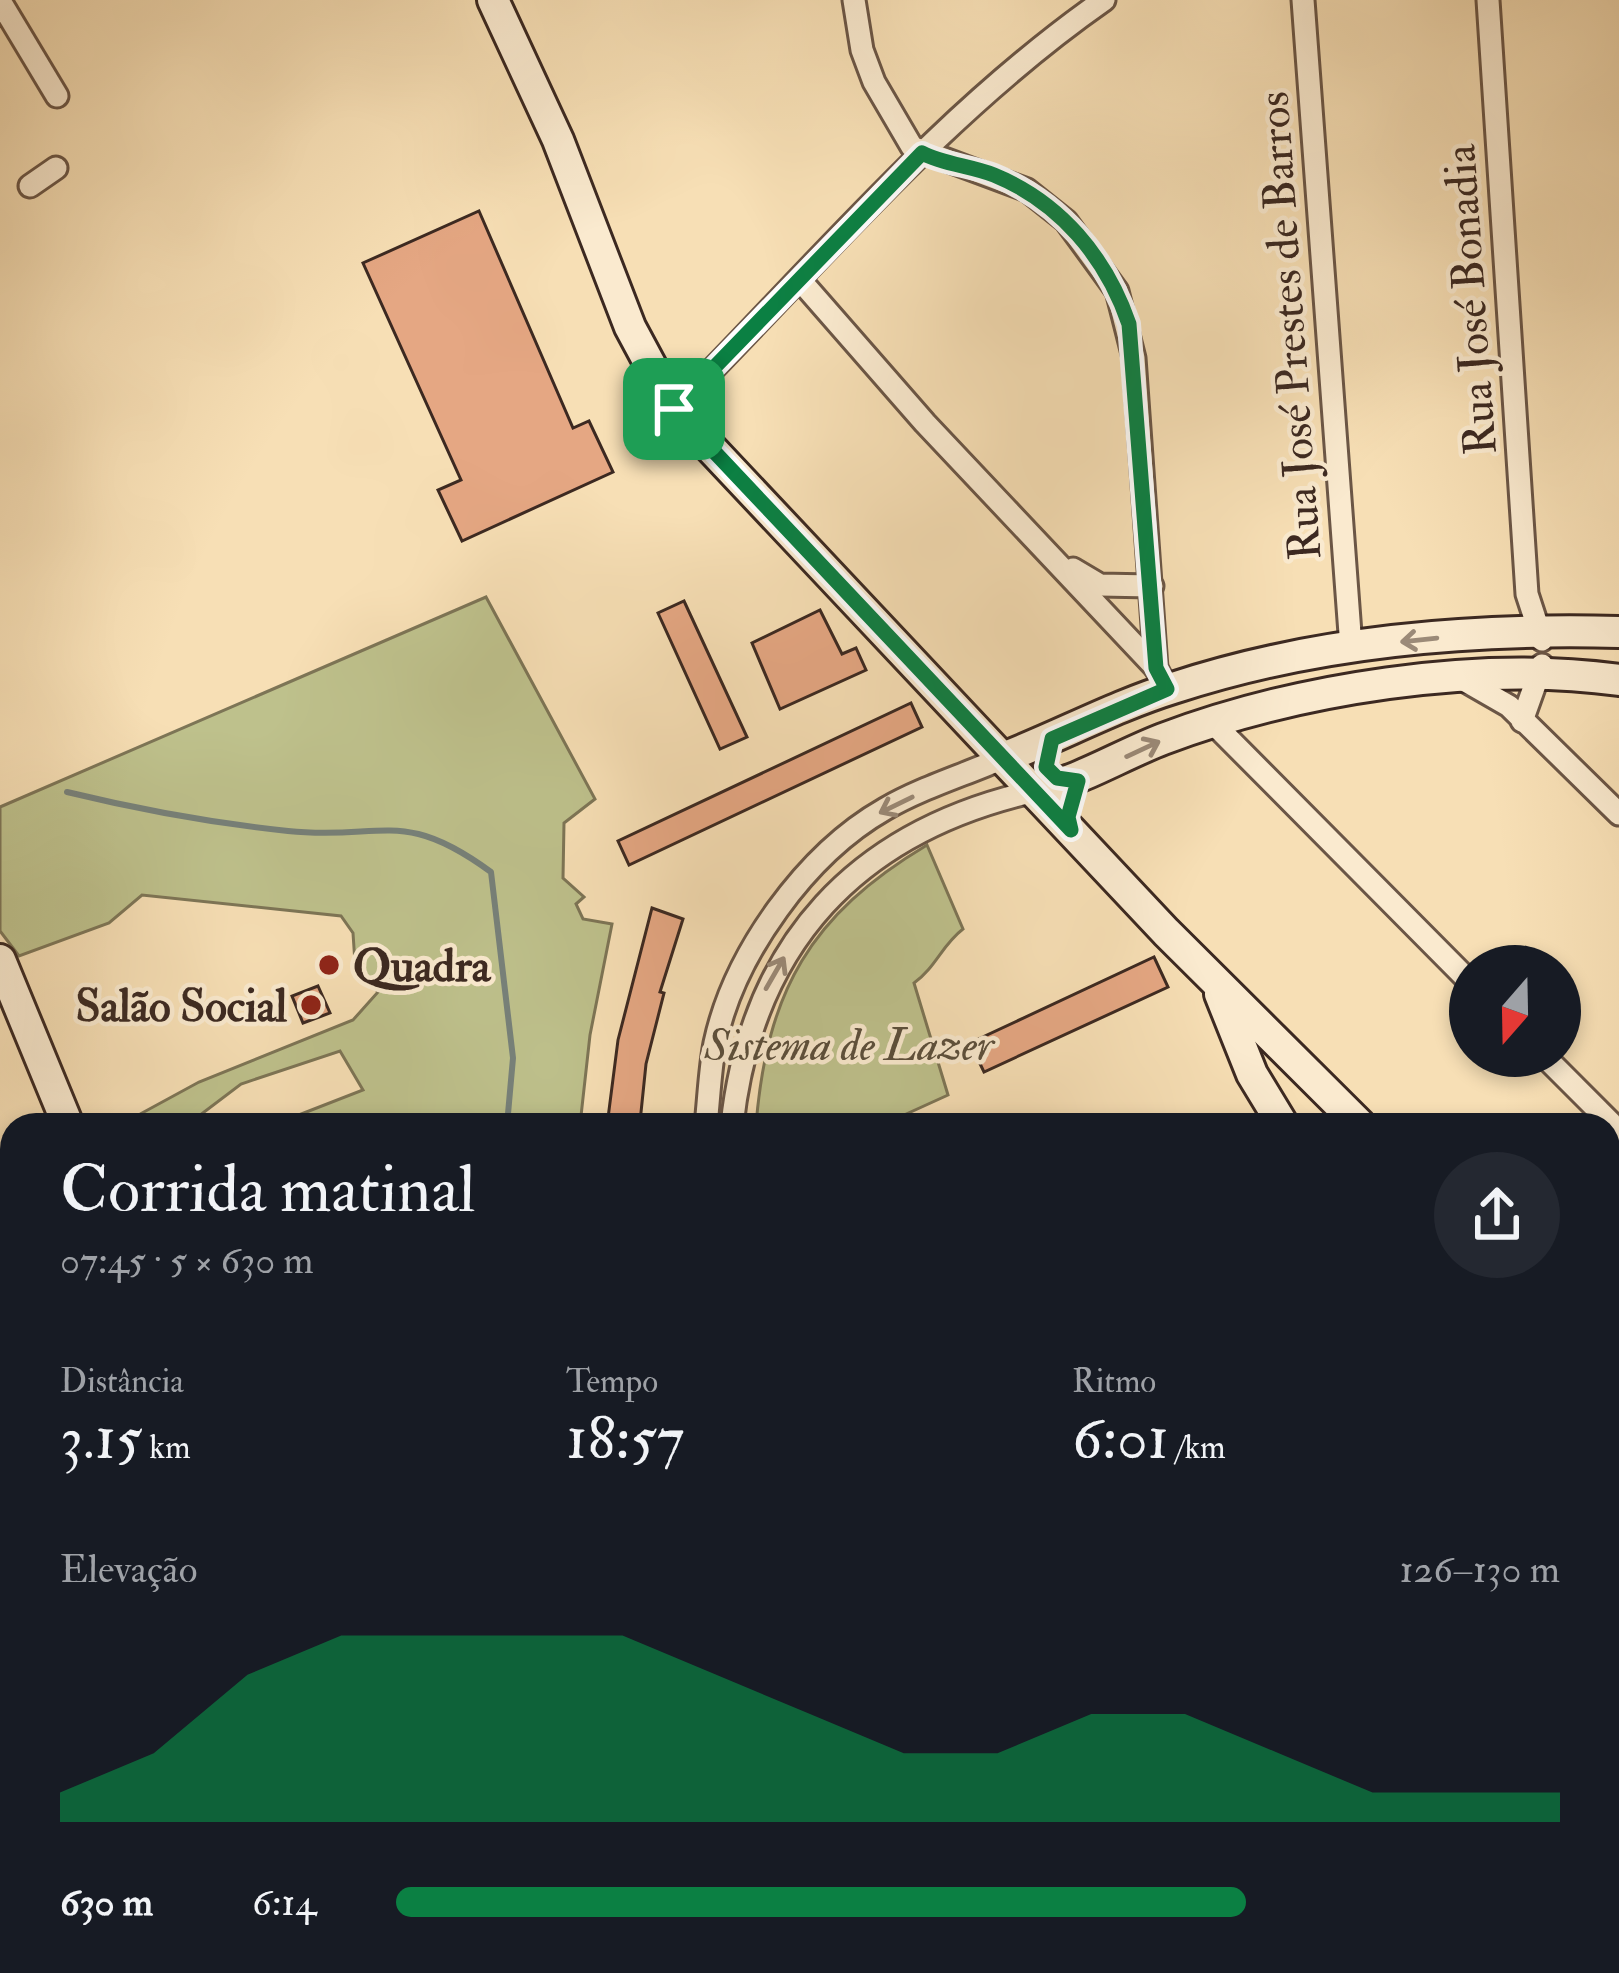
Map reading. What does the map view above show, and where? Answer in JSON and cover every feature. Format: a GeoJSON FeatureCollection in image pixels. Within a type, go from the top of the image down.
{"type":"FeatureCollection","features":[{"type":"Feature","properties":{"kind":"street"},"geometry":{"type":"LineString","coordinates":[[493,0],[558,140],[644,358],[674,409],[1215,983],[1348,1113]]}},
{"type":"Feature","properties":{"kind":"street"},"geometry":{"type":"LineString","coordinates":[[854,0],[874,82],[897,128],[922,153],[1028,190],[1066,221],[1118,291],[1134,358],[1161,679]]}},
{"type":"Feature","properties":{"kind":"street"},"geometry":{"type":"LineString","coordinates":[[674,409],[922,153],[1045,41],[1104,0]]}},
{"type":"Feature","properties":{"kind":"street","name":"Rua José Prestes de Barros"},"geometry":{"type":"LineString","coordinates":[[1303,0],[1351,647]]}},
{"type":"Feature","properties":{"kind":"street","name":"Rua José Bonadia"},"geometry":{"type":"LineString","coordinates":[[1488,0],[1527,594],[1522,722]]}},
{"type":"Feature","properties":{"kind":"street"},"geometry":{"type":"LineString","coordinates":[[1,1],[57,97]]}},
{"type":"Feature","properties":{"kind":"street"},"geometry":{"type":"LineString","coordinates":[[31,186],[56,168]]}},
{"type":"Feature","properties":{"kind":"street"},"geometry":{"type":"LineString","coordinates":[[800,280],[1161,679]]}},
{"type":"Feature","properties":{"kind":"street"},"geometry":{"type":"LineString","coordinates":[[1044,547],[1100,585],[1152,586]]}},
{"type":"Feature","properties":{"kind":"street"},"geometry":{"type":"LineString","coordinates":[[734,1113],[745,1049],[769,978],[850,874],[906,838],[1035,791],[1078,781],[1163,739],[1288,701],[1462,679],[1523,653],[1619,632]]}},
{"type":"Feature","properties":{"kind":"street"},"geometry":{"type":"LineString","coordinates":[[708,1113],[722,1023],[743,970],[799,884],[849,834],[885,809],[1052,739],[1161,679],[1351,647],[1523,653],[1619,680]]}},
{"type":"Feature","properties":{"kind":"street"},"geometry":{"type":"LineString","coordinates":[[1462,679],[1499,698],[1619,814]]}},
{"type":"Feature","properties":{"kind":"street"},"geometry":{"type":"LineString","coordinates":[[1255,766],[1252,734],[1260,711]]}},
{"type":"Feature","properties":{"kind":"street"},"geometry":{"type":"LineString","coordinates":[[1214,724],[1449,961]]}},
{"type":"Feature","properties":{"kind":"street"},"geometry":{"type":"LineString","coordinates":[[1052,739],[1046,767],[1057,778],[1078,781]]}},
{"type":"Feature","properties":{"kind":"street"},"geometry":{"type":"LineString","coordinates":[[1071,830],[1068,817],[1078,781]]}},
{"type":"Feature","properties":{"kind":"street"},"geometry":{"type":"LineString","coordinates":[[0,960],[63,1113]]}},
{"type":"Feature","properties":{"kind":"street"},"geometry":{"type":"LineString","coordinates":[[1215,983],[1252,1074],[1275,1113]]}},
{"type":"Feature","properties":{"kind":"street"},"geometry":{"type":"LineString","coordinates":[[1252,1074],[1268,1052],[1289,1056]]}},
{"type":"Feature","properties":{"kind":"street"},"geometry":{"type":"LineString","coordinates":[[1565,1077],[1601,1113]]}},
{"type":"Feature","properties":{"kind":"green space"},"geometry":{"type":"Polygon","coordinates":[[[486,597],[595,799],[564,823],[563,878],[584,897],[576,904],[583,919],[612,924],[590,1035],[581,1113],[304,1113],[363,1090],[340,1051],[241,1084],[203,1113],[142,1113],[199,1082],[353,1020],[378,992],[355,963],[353,933],[341,916],[142,895],[109,923],[19,956],[0,931],[0,807],[486,597]]]}},
{"type":"Feature","properties":{"kind":"green space","name":"Sistema de Lazer"},"geometry":{"type":"Polygon","coordinates":[[[927,845],[963,929],[914,983],[948,1095],[908,1113],[758,1113],[771,1035],[802,961],[852,899],[927,845]]]}},
{"type":"Feature","properties":{"kind":"building"},"geometry":{"type":"Polygon","coordinates":[[[479,211],[573,428],[589,421],[613,472],[462,541],[438,490],[461,480],[363,263],[479,211]]]}},
{"type":"Feature","properties":{"kind":"building"},"geometry":{"type":"Polygon","coordinates":[[[684,601],[747,737],[720,749],[658,613],[684,601]]]}},
{"type":"Feature","properties":{"kind":"building"},"geometry":{"type":"Polygon","coordinates":[[[820,610],[842,654],[856,648],[866,670],[780,709],[752,643],[820,610]]]}},
{"type":"Feature","properties":{"kind":"building"},"geometry":{"type":"Polygon","coordinates":[[[911,703],[922,727],[629,865],[618,841],[911,703]]]}},
{"type":"Feature","properties":{"kind":"building"},"geometry":{"type":"Polygon","coordinates":[[[652,908],[683,919],[660,992],[664,993],[646,1064],[641,1113],[609,1113],[618,1040],[652,908]]]}},
{"type":"Feature","properties":{"kind":"building"},"geometry":{"type":"Polygon","coordinates":[[[1154,957],[1168,987],[984,1072],[970,1043],[1154,957]]]}},
{"type":"Feature","properties":{"kind":"building","name":"Salão Social"},"geometry":{"type":"Polygon","coordinates":[[[318,986],[330,1013],[303,1023],[292,996],[318,986]]]}},
{"type":"Feature","properties":{"kind":"waterway"},"geometry":{"type":"LineString","coordinates":[[67,792],[260,828],[412,833],[435,839],[491,872],[513,1058],[508,1113]]}},
{"type":"Feature","properties":{"kind":"place","name":"Quadra"},"geometry":{"type":"Point","coordinates":[329,965]}},
{"type":"Feature","properties":{"kind":"place","name":"Salão Social"},"geometry":{"type":"Point","coordinates":[311,1005]}},
{"type":"Feature","properties":{"kind":"route"},"geometry":{"type":"LineString","coordinates":[[922,153],[965,164],[1028,190],[1066,221],[1118,291],[1129,324],[1156,668],[1167,689],[1052,739],[1045,753],[1046,767],[1063,781],[1078,781],[1068,817],[1071,830],[814,563],[674,409],[922,153]]}}]}
